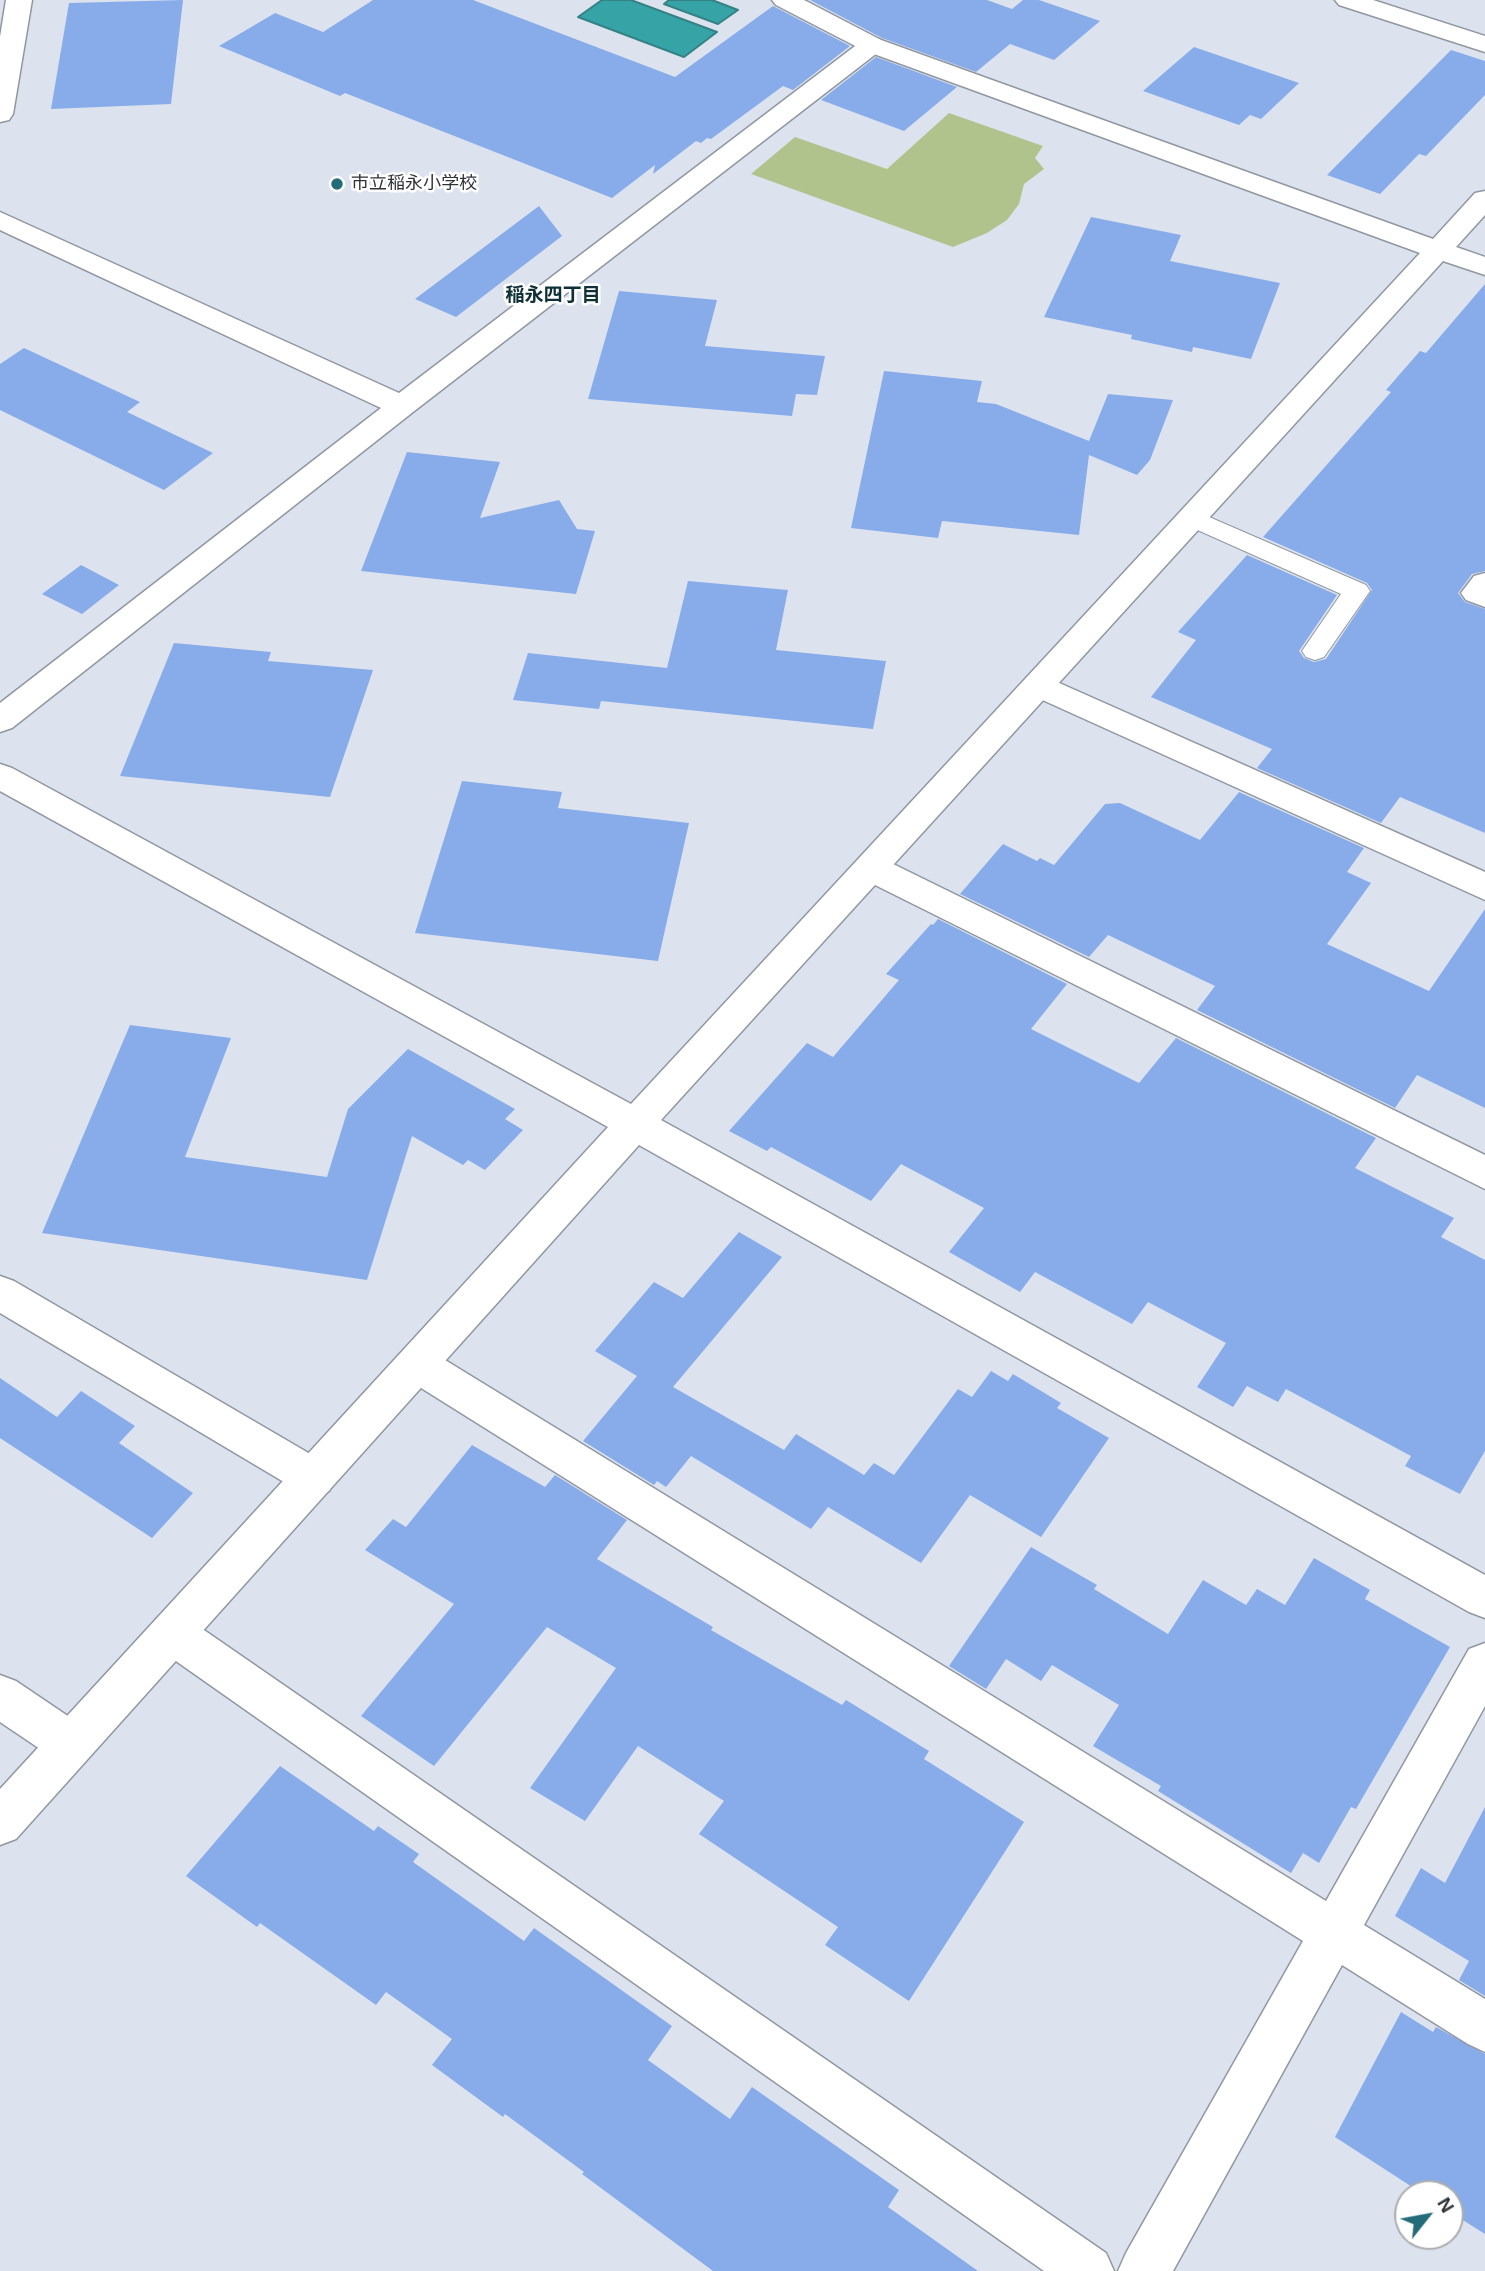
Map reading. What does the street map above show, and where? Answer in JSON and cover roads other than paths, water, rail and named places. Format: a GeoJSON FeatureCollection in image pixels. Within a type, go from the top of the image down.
{"type":"FeatureCollection","features":[{"type":"Feature","properties":{"kind":"street"},"geometry":{"type":"LineString","coordinates":[[0,114],[19,0]]}},
{"type":"Feature","properties":{"kind":"street"},"geometry":{"type":"LineString","coordinates":[[785,0],[872,45],[1485,267]]}},
{"type":"Feature","properties":{"kind":"street"},"geometry":{"type":"LineString","coordinates":[[1348,0],[1485,44]]}},
{"type":"Feature","properties":{"kind":"street"},"geometry":{"type":"LineString","coordinates":[[0,720],[402,406],[872,45]]}},
{"type":"Feature","properties":{"kind":"street"},"geometry":{"type":"LineString","coordinates":[[0,1823],[635,1124],[1485,199]]}},
{"type":"Feature","properties":{"kind":"street"},"geometry":{"type":"LineString","coordinates":[[0,220],[402,406]]}},
{"type":"Feature","properties":{"kind":"street"},"geometry":{"type":"LineString","coordinates":[[1485,583],[1477,593],[1485,596]]}},
{"type":"Feature","properties":{"kind":"street"},"geometry":{"type":"LineString","coordinates":[[1040,685],[1485,887]]}},
{"type":"Feature","properties":{"kind":"street"},"geometry":{"type":"LineString","coordinates":[[0,776],[635,1124],[1485,1598]]}},
{"type":"Feature","properties":{"kind":"street"},"geometry":{"type":"LineString","coordinates":[[872,868],[1485,1173]]}},
{"type":"Feature","properties":{"kind":"street"},"geometry":{"type":"LineString","coordinates":[[0,1293],[314,1478]]}},
{"type":"Feature","properties":{"kind":"street"},"geometry":{"type":"LineString","coordinates":[[417,1364],[1485,2027]]}},
{"type":"Feature","properties":{"kind":"street"},"geometry":{"type":"LineString","coordinates":[[172,1633],[1088,2271]]}},
{"type":"Feature","properties":{"kind":"street"},"geometry":{"type":"LineString","coordinates":[[1144,2271],[1485,1663]]}},
{"type":"Feature","properties":{"kind":"street"},"geometry":{"type":"LineString","coordinates":[[0,1696],[71,1744]]}},
{"type":"Feature","properties":{"kind":"lane"},"geometry":{"type":"LineString","coordinates":[[1193,518],[1357,591],[1315,651]]}},
{"type":"Feature","properties":{"kind":"water"},"geometry":{"type":"Polygon","coordinates":[[[602,0],[631,0],[717,32],[684,57],[578,17],[602,0]]]}},
{"type":"Feature","properties":{"kind":"water"},"geometry":{"type":"Polygon","coordinates":[[[669,0],[712,0],[738,10],[718,24],[664,4],[669,0]]]}},
{"type":"Feature","properties":{"kind":"place","name":"市立稲永小学校"},"geometry":{"type":"Point","coordinates":[337,184]}},
{"type":"Feature","properties":{"kind":"district","name":"稲永四丁目"},"geometry":{"type":"Point","coordinates":[553,296]}}]}
